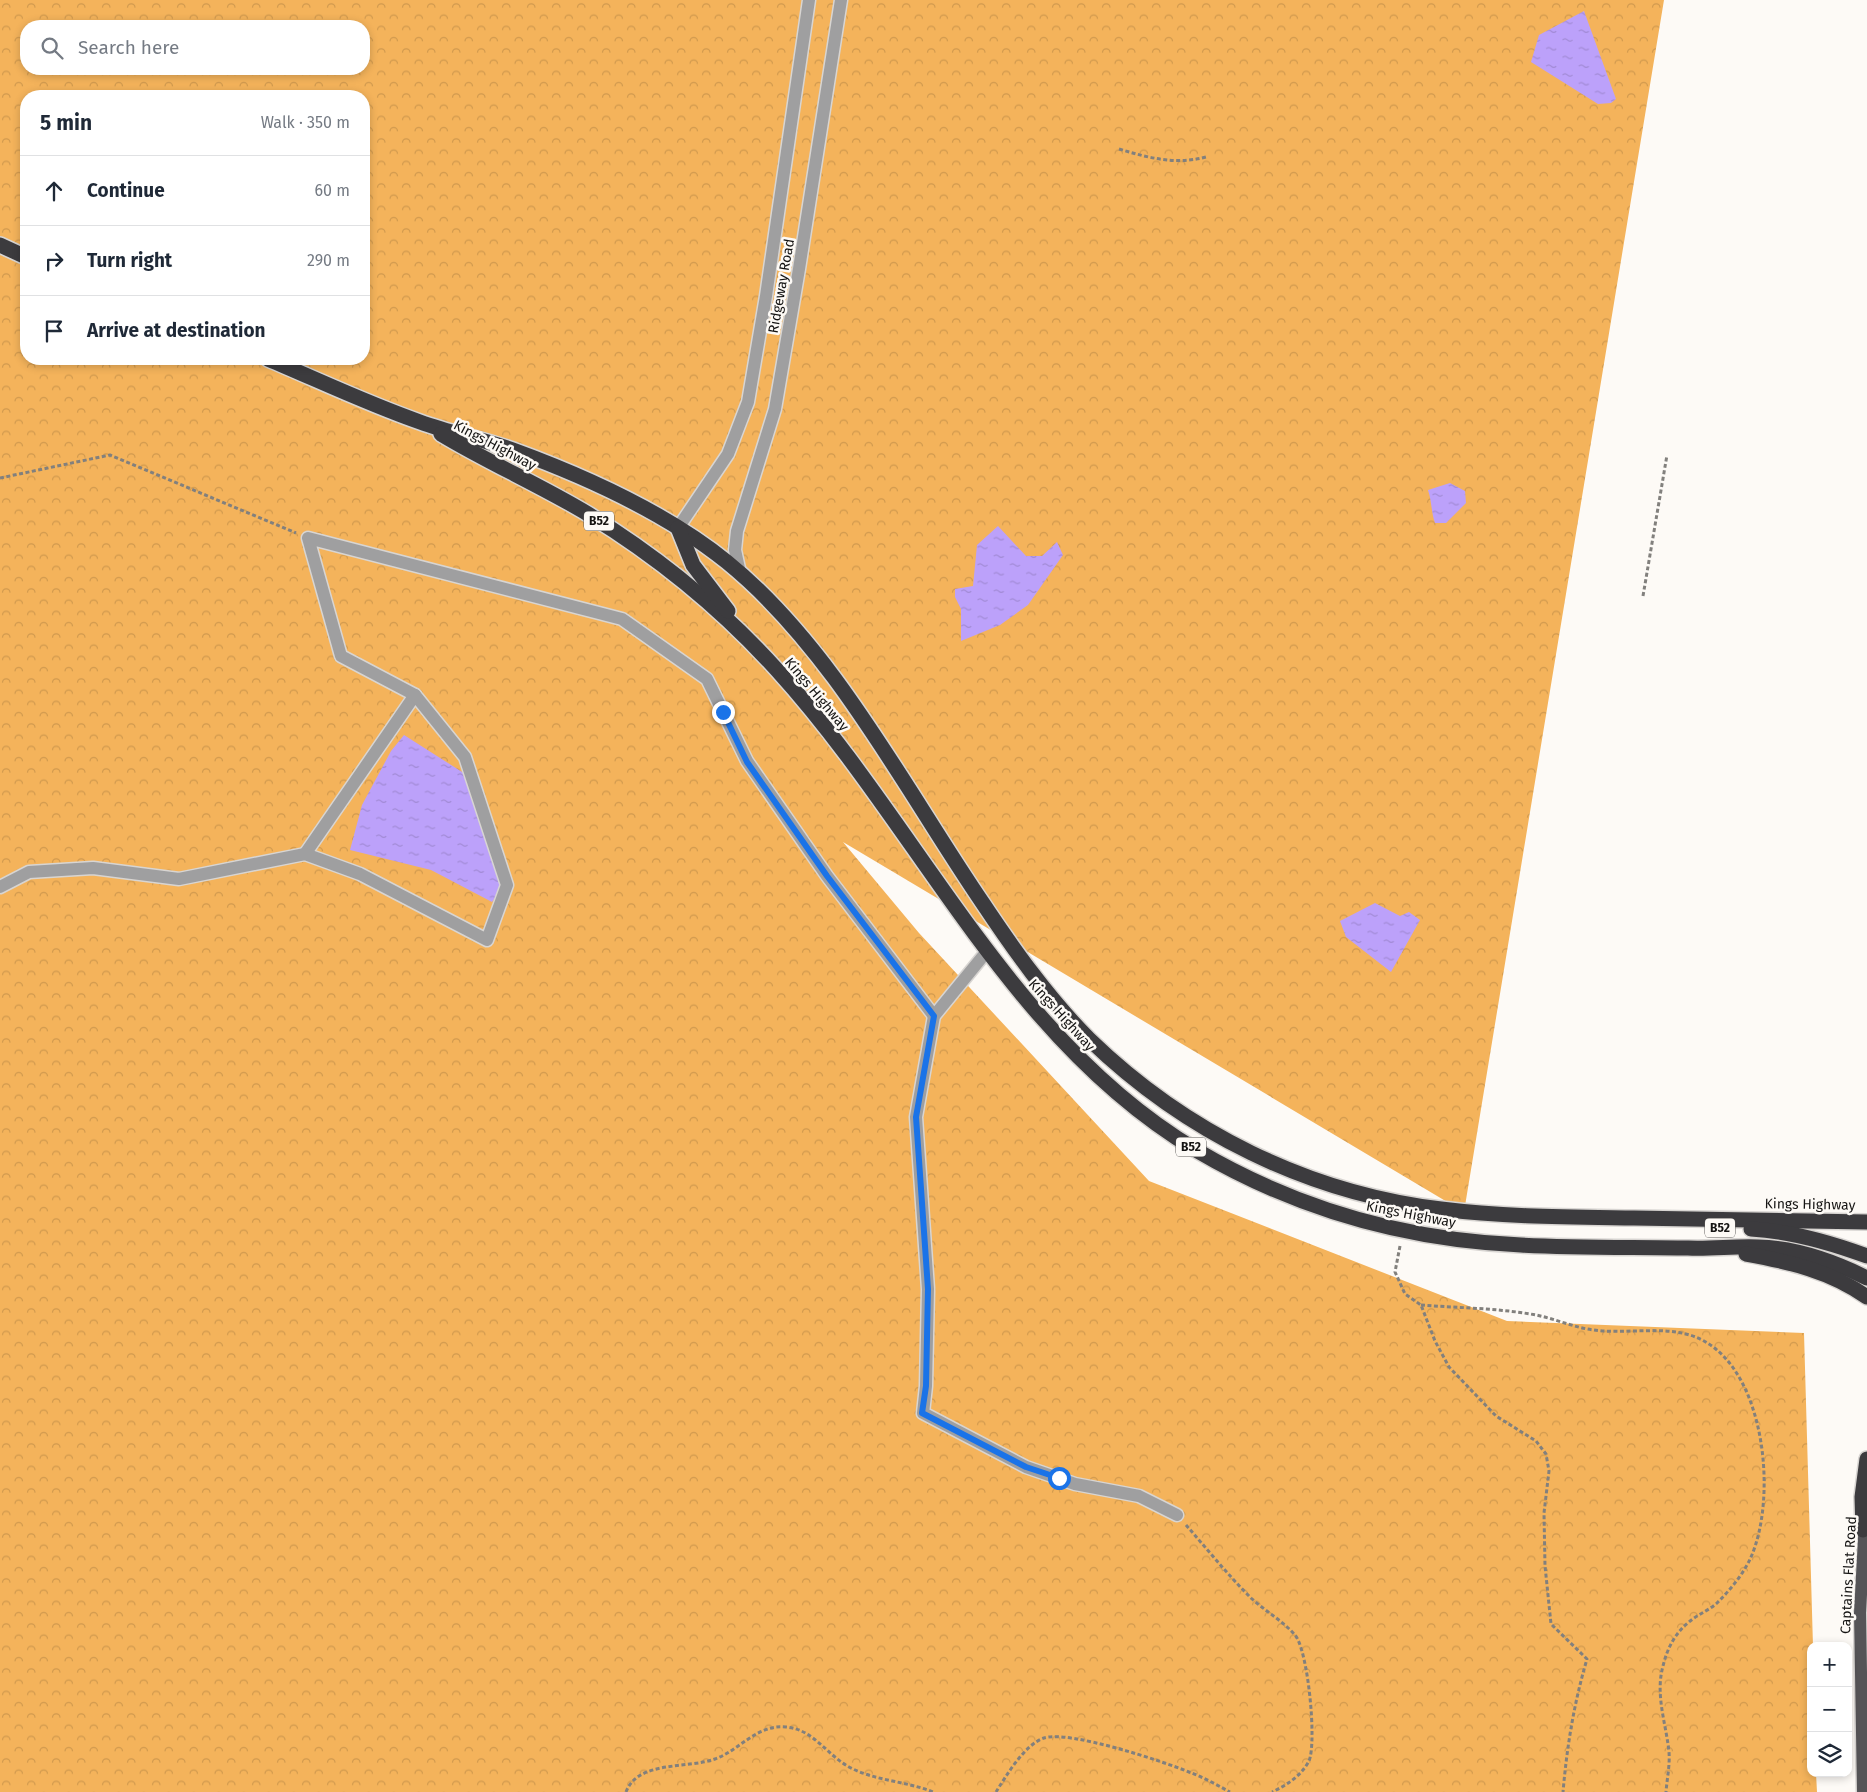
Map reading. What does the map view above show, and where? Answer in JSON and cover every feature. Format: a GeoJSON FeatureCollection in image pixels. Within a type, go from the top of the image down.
{"type":"FeatureCollection","features":[{"type":"Feature","properties":{"kind":"highway"},"geometry":{"type":"LineString","coordinates":[[0,245],[20,254]]}},
{"type":"Feature","properties":{"kind":"highway","name":"Kings Highway"},"geometry":{"type":"LineString","coordinates":[[282,365],[420,422],[527,456],[610,492],[678,528],[740,573],[787,620],[828,672],[985,908],[1041,985],[1086,1036],[1139,1083],[1190,1119],[1235,1145],[1270,1162],[1341,1189],[1379,1199],[1437,1209],[1507,1215],[1570,1217],[1867,1222]]}},
{"type":"Feature","properties":{"kind":"highway","name":"Kings Highway"},"geometry":{"type":"LineString","coordinates":[[420,422],[565,501],[626,539],[688,585],[758,650],[800,696],[1026,1000],[1068,1048],[1114,1090],[1164,1129],[1218,1162],[1276,1191],[1334,1213],[1404,1231],[1460,1240],[1521,1245],[1712,1249],[1754,1247],[1792,1251],[1825,1260],[1867,1278]]}},
{"type":"Feature","properties":{"kind":"highway"},"geometry":{"type":"LineString","coordinates":[[678,528],[692,565],[758,650]]}},
{"type":"Feature","properties":{"kind":"highway","name":"B52"},"geometry":{"type":"LineString","coordinates":[[1570,1217],[1639,1226],[1776,1231],[1815,1238],[1867,1256]]}},
{"type":"Feature","properties":{"kind":"highway"},"geometry":{"type":"LineString","coordinates":[[1712,1249],[1815,1269],[1867,1297]]}},
{"type":"Feature","properties":{"kind":"highway"},"geometry":{"type":"LineString","coordinates":[[1863,1530],[1862,1496],[1867,1459]]}},
{"type":"Feature","properties":{"kind":"main road","name":"Captains Flat Road"},"geometry":{"type":"LineString","coordinates":[[1863,1792],[1860,1612],[1863,1530],[1867,1510]]}},
{"type":"Feature","properties":{"kind":"street","name":"Ridgeway Road"},"geometry":{"type":"LineString","coordinates":[[678,528],[728,454],[748,402],[766,296],[809,0]]}},
{"type":"Feature","properties":{"kind":"street","name":"Ridgeway Road"},"geometry":{"type":"LineString","coordinates":[[740,573],[735,550],[737,531],[775,409],[841,0]]}},
{"type":"Feature","properties":{"kind":"street"},"geometry":{"type":"LineString","coordinates":[[0,887],[29,872],[93,868],[179,879],[305,854],[360,874],[487,940],[507,885],[465,757],[415,695],[341,656],[308,538],[622,618],[707,680],[747,762],[827,876],[934,1016]]}},
{"type":"Feature","properties":{"kind":"street"},"geometry":{"type":"LineString","coordinates":[[305,854],[415,695]]}},
{"type":"Feature","properties":{"kind":"street"},"geometry":{"type":"LineString","coordinates":[[988,950],[934,1016],[916,1117],[928,1289],[926,1386],[922,1413],[1026,1467],[1075,1484],[1138,1496],[1177,1515]]}},
{"type":"Feature","properties":{"kind":"path"},"geometry":{"type":"LineString","coordinates":[[1119,149],[1152,159],[1173,162],[1206,157]]}},
{"type":"Feature","properties":{"kind":"path"},"geometry":{"type":"LineString","coordinates":[[0,478],[110,455],[308,538]]}},
{"type":"Feature","properties":{"kind":"path"},"geometry":{"type":"LineString","coordinates":[[1643,596],[1667,455]]}},
{"type":"Feature","properties":{"kind":"path"},"geometry":{"type":"LineString","coordinates":[[1404,1231],[1395,1272],[1405,1294],[1421,1305],[1537,1315],[1593,1330],[1673,1332],[1704,1341],[1727,1361],[1741,1381],[1752,1406],[1762,1441],[1764,1487],[1760,1526],[1751,1557],[1736,1581],[1717,1603],[1688,1622],[1672,1640],[1662,1666],[1659,1694],[1669,1754],[1666,1792]]}},
{"type":"Feature","properties":{"kind":"path"},"geometry":{"type":"LineString","coordinates":[[1421,1305],[1434,1341],[1449,1367],[1496,1416],[1536,1442],[1546,1454],[1548,1471],[1544,1513],[1545,1566],[1552,1624],[1587,1659],[1576,1698],[1566,1749],[1562,1792]]}},
{"type":"Feature","properties":{"kind":"path"},"geometry":{"type":"LineString","coordinates":[[1177,1515],[1245,1592],[1296,1636],[1302,1649],[1313,1734],[1312,1748],[1303,1771],[1293,1780],[1272,1792]]}},
{"type":"Feature","properties":{"kind":"path"},"geometry":{"type":"LineString","coordinates":[[626,1792],[629,1784],[646,1773],[713,1760],[730,1752],[758,1732],[772,1727],[786,1727],[808,1734],[846,1766],[858,1772],[933,1792]]}},
{"type":"Feature","properties":{"kind":"path"},"geometry":{"type":"LineString","coordinates":[[996,1792],[1004,1778],[1035,1742],[1044,1738],[1062,1736],[1190,1772],[1230,1792]]}},
{"type":"Feature","properties":{"kind":"green space"},"geometry":{"type":"Polygon","coordinates":[[[0,0],[1664,0],[1464,1212],[843,842],[919,933],[1149,1181],[1507,1321],[1804,1333],[1813,1642],[1807,1642],[1807,1777],[1816,1777],[1817,1792],[0,1792],[0,0]]]}},
{"type":"Feature","properties":{"kind":"water"},"geometry":{"type":"Polygon","coordinates":[[[1584,11],[1616,99],[1611,103],[1598,104],[1531,62],[1539,35],[1584,11]]]}},
{"type":"Feature","properties":{"kind":"water"},"geometry":{"type":"Polygon","coordinates":[[[1450,483],[1465,491],[1466,503],[1446,523],[1435,523],[1428,490],[1450,483]]]}},
{"type":"Feature","properties":{"kind":"water"},"geometry":{"type":"Polygon","coordinates":[[[998,526],[1026,556],[1042,556],[1057,542],[1063,555],[1028,605],[1000,625],[961,641],[961,609],[955,597],[955,589],[973,586],[977,545],[998,526]]]}},
{"type":"Feature","properties":{"kind":"water"},"geometry":{"type":"Polygon","coordinates":[[[404,735],[481,784],[511,877],[492,902],[431,870],[350,850],[362,805],[391,751],[404,735]]]}},
{"type":"Feature","properties":{"kind":"water"},"geometry":{"type":"Polygon","coordinates":[[[1375,903],[1400,916],[1409,912],[1420,920],[1391,972],[1346,937],[1340,921],[1375,903]]]}},
{"type":"Feature","properties":{"kind":"route"},"geometry":{"type":"LineString","coordinates":[[723,712],[747,762],[827,876],[934,1016],[916,1117],[928,1289],[926,1386],[922,1413],[1026,1467],[1059,1478]]}}]}
